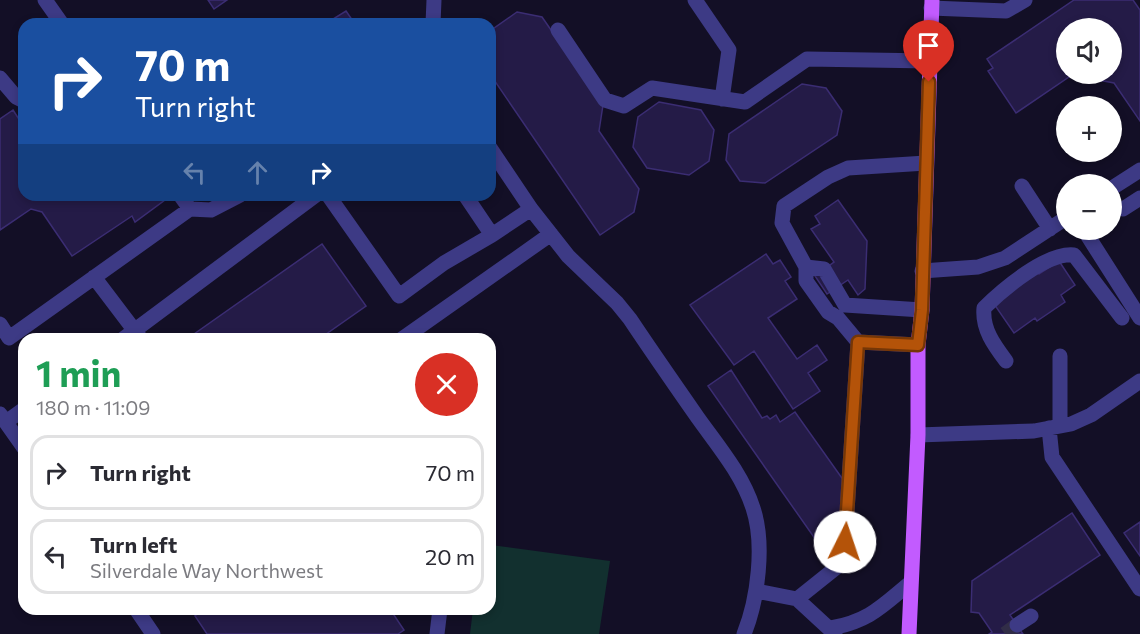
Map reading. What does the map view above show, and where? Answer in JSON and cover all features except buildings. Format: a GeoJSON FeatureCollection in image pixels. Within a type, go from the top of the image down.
{"type":"FeatureCollection","features":[{"type":"Feature","properties":{"kind":"main road"},"geometry":{"type":"LineString","coordinates":[[909,634],[932,4]]}},
{"type":"Feature","properties":{"kind":"street"},"geometry":{"type":"LineString","coordinates":[[45,0],[58,18]]}},
{"type":"Feature","properties":{"kind":"street"},"geometry":{"type":"LineString","coordinates":[[433,18],[434,0]]}},
{"type":"Feature","properties":{"kind":"street"},"geometry":{"type":"LineString","coordinates":[[695,0],[729,50],[722,99]]}},
{"type":"Feature","properties":{"kind":"street"},"geometry":{"type":"LineString","coordinates":[[932,4],[1006,11],[1025,0]]}},
{"type":"Feature","properties":{"kind":"street"},"geometry":{"type":"LineString","coordinates":[[558,30],[605,100],[624,106],[652,88],[745,102],[807,59],[930,61]]}},
{"type":"Feature","properties":{"kind":"street"},"geometry":{"type":"LineString","coordinates":[[0,78],[18,98]]}},
{"type":"Feature","properties":{"kind":"street"},"geometry":{"type":"LineString","coordinates":[[496,157],[568,256],[617,303],[630,319],[737,473],[753,508],[759,542],[756,591],[750,621],[744,634]]}},
{"type":"Feature","properties":{"kind":"street"},"geometry":{"type":"LineString","coordinates":[[797,599],[837,567],[845,542],[858,342],[838,318],[828,312],[806,281],[806,267],[782,223],[784,207],[828,177],[848,168],[926,163]]}},
{"type":"Feature","properties":{"kind":"street"},"geometry":{"type":"LineString","coordinates":[[1122,182],[1140,170]]}},
{"type":"Feature","properties":{"kind":"street"},"geometry":{"type":"LineString","coordinates":[[1022,186],[1050,229]]}},
{"type":"Feature","properties":{"kind":"street"},"geometry":{"type":"LineString","coordinates":[[1123,209],[1140,198]]}},
{"type":"Feature","properties":{"kind":"street"},"geometry":{"type":"LineString","coordinates":[[184,201],[190,210]]}},
{"type":"Feature","properties":{"kind":"street"},"geometry":{"type":"LineString","coordinates":[[0,324],[9,338],[190,210],[211,210],[228,201]]}},
{"type":"Feature","properties":{"kind":"street"},"geometry":{"type":"LineString","coordinates":[[137,333],[308,201]]}},
{"type":"Feature","properties":{"kind":"street"},"geometry":{"type":"LineString","coordinates":[[332,201],[399,296],[444,263],[492,235],[531,208]]}},
{"type":"Feature","properties":{"kind":"street"},"geometry":{"type":"LineString","coordinates":[[469,201],[492,235]]}},
{"type":"Feature","properties":{"kind":"street"},"geometry":{"type":"LineString","coordinates":[[922,272],[978,267],[997,261],[1056,225]]}},
{"type":"Feature","properties":{"kind":"street"},"geometry":{"type":"LineString","coordinates":[[411,333],[551,234]]}},
{"type":"Feature","properties":{"kind":"street"},"geometry":{"type":"LineString","coordinates":[[1090,240],[1140,318]]}},
{"type":"Feature","properties":{"kind":"street"},"geometry":{"type":"LineString","coordinates":[[1006,361],[988,333],[984,323],[984,308],[1006,288],[1050,259],[1065,254],[1074,255],[1122,318]]}},
{"type":"Feature","properties":{"kind":"street"},"geometry":{"type":"LineString","coordinates":[[806,267],[824,269],[845,305],[922,310]]}},
{"type":"Feature","properties":{"kind":"street"},"geometry":{"type":"LineString","coordinates":[[94,277],[131,333]]}},
{"type":"Feature","properties":{"kind":"street"},"geometry":{"type":"LineString","coordinates":[[858,342],[918,345]]}},
{"type":"Feature","properties":{"kind":"street"},"geometry":{"type":"LineString","coordinates":[[1060,356],[1052,457],[1140,589]]}},
{"type":"Feature","properties":{"kind":"street"},"geometry":{"type":"LineString","coordinates":[[918,435],[1034,431],[1071,424],[1091,415],[1140,381]]}},
{"type":"Feature","properties":{"kind":"street"},"geometry":{"type":"LineString","coordinates":[[18,412],[3,418],[18,439]]}},
{"type":"Feature","properties":{"kind":"street"},"geometry":{"type":"LineString","coordinates":[[756,591],[797,599],[833,631],[869,616],[910,584]]}},
{"type":"Feature","properties":{"kind":"street"},"geometry":{"type":"LineString","coordinates":[[140,615],[153,634]]}},
{"type":"Feature","properties":{"kind":"street"},"geometry":{"type":"LineString","coordinates":[[437,634],[440,615]]}},
{"type":"Feature","properties":{"kind":"street"},"geometry":{"type":"LineString","coordinates":[[1017,625],[1031,616]]}},
{"type":"Feature","properties":{"kind":"green space"},"geometry":{"type":"Polygon","coordinates":[[[496,546],[610,561],[599,634],[470,634],[472,615],[496,615],[496,546]]]}},
{"type":"Feature","properties":{"kind":"tunnel"},"geometry":{"type":"LineString","coordinates":[[1005,634],[1017,625]]}},
{"type":"Feature","properties":{"kind":"route"},"geometry":{"type":"LineString","coordinates":[[845,542],[858,342],[918,345],[922,310],[929,82]]}}]}
